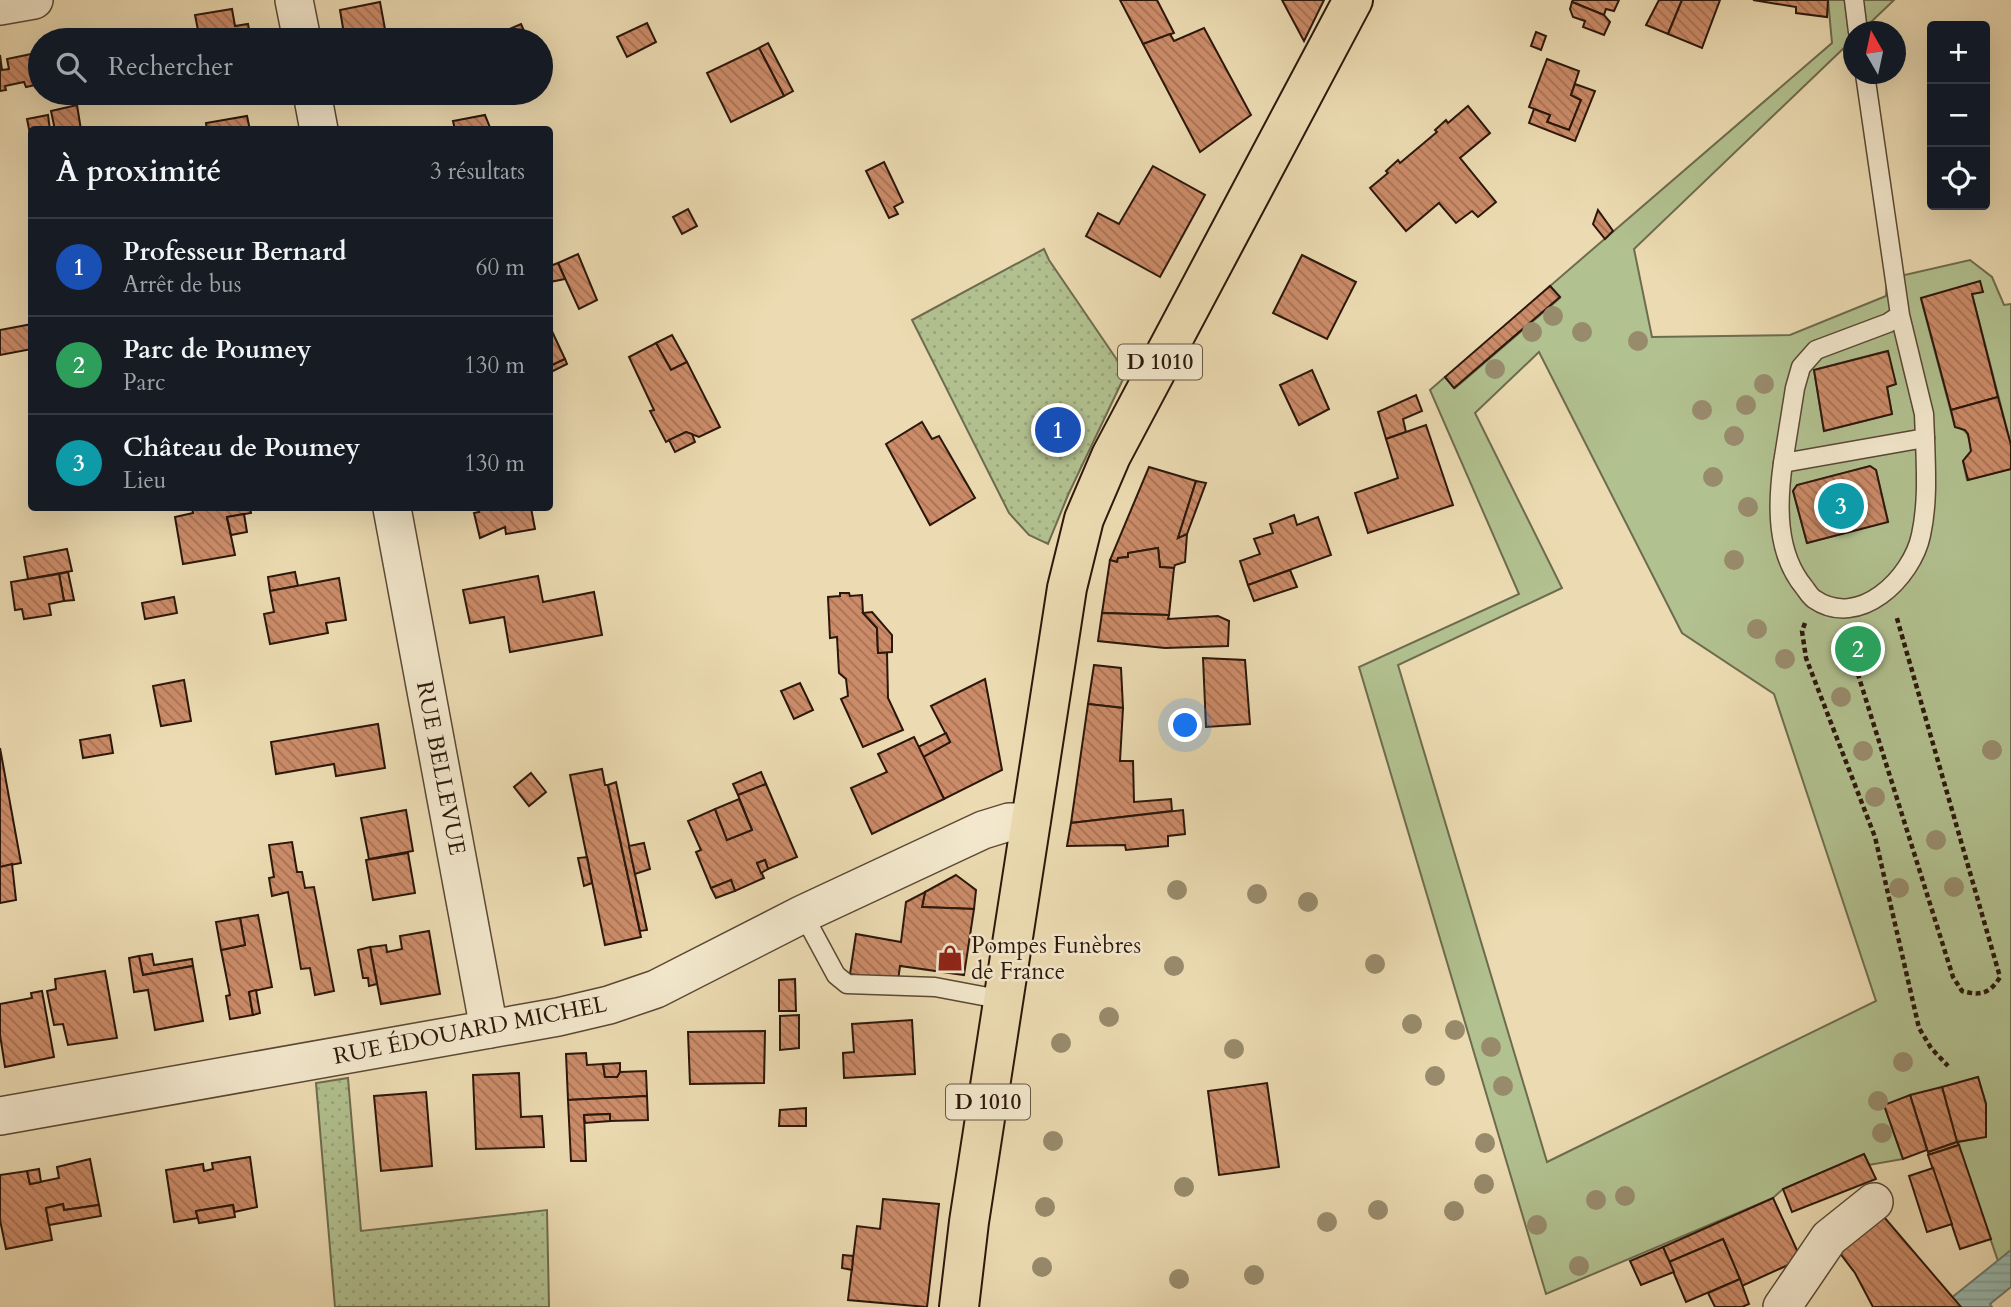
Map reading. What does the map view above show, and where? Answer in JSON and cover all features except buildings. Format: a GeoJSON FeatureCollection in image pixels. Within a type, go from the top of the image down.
{"type":"FeatureCollection","features":[{"type":"Feature","properties":{"kind":"main road","name":"D 1010"},"geometry":{"type":"LineString","coordinates":[[959,1307],[969,1222],[1074,552],[1092,498],[1161,360],[1353,0]]}},
{"type":"Feature","properties":{"kind":"street"},"geometry":{"type":"LineString","coordinates":[[0,6],[34,0]]}},
{"type":"Feature","properties":{"kind":"street"},"geometry":{"type":"LineString","coordinates":[[294,0],[300,28]]}},
{"type":"Feature","properties":{"kind":"street"},"geometry":{"type":"LineString","coordinates":[[314,105],[318,126]]}},
{"type":"Feature","properties":{"kind":"street","name":"RUE BELLEVUE"},"geometry":{"type":"LineString","coordinates":[[393,511],[489,1028]]}},
{"type":"Feature","properties":{"kind":"street","name":"RUE ÉDOUARD MICHEL"},"geometry":{"type":"LineString","coordinates":[[0,1116],[558,1017],[609,1005],[656,989],[803,914],[983,830],[1009,822],[1031,822]]}},
{"type":"Feature","properties":{"kind":"street"},"geometry":{"type":"LineString","coordinates":[[1782,1307],[1829,1238],[1874,1202]]}},
{"type":"Feature","properties":{"kind":"lane"},"geometry":{"type":"LineString","coordinates":[[1854,0],[1857,21]]}},
{"type":"Feature","properties":{"kind":"lane"},"geometry":{"type":"LineString","coordinates":[[1866,84],[1900,315],[1924,414],[1927,484],[1921,537],[1909,565],[1888,591],[1867,604],[1838,609],[1813,599],[1794,575],[1785,552],[1779,520],[1779,487],[1795,388],[1801,367],[1816,350],[1888,323],[1900,315]]}},
{"type":"Feature","properties":{"kind":"lane"},"geometry":{"type":"LineString","coordinates":[[1783,463],[1925,438]]}},
{"type":"Feature","properties":{"kind":"lane"},"geometry":{"type":"LineString","coordinates":[[803,914],[836,975],[847,984],[935,987],[988,997],[1005,997]]}},
{"type":"Feature","properties":{"kind":"path"},"geometry":{"type":"LineString","coordinates":[[1838,609],[1953,977],[1962,991],[1976,995],[1993,988],[2000,977],[1888,591]]}},
{"type":"Feature","properties":{"kind":"path"},"geometry":{"type":"LineString","coordinates":[[1813,599],[1802,631],[1806,658],[1875,837],[1919,1028],[1931,1048],[1948,1066]]}},
{"type":"Feature","properties":{"kind":"green space"},"geometry":{"type":"Polygon","coordinates":[[[1828,0],[1894,0],[1872,21],[1843,21],[1843,49],[1634,249],[1652,337],[1790,335],[1886,296],[1887,279],[1970,260],[1992,277],[2004,305],[2011,304],[2011,445],[1972,294],[1982,292],[1921,299],[1955,427],[1966,432],[1969,439],[1971,451],[1963,461],[1967,480],[2011,469],[2011,1250],[1998,1261],[1957,1142],[1986,1137],[1986,1104],[1978,1077],[1884,1105],[1903,1159],[1869,1165],[1864,1154],[1783,1189],[1773,1198],[1546,1294],[1359,667],[1519,594],[1430,390],[1445,377],[1455,388],[1560,298],[1550,286],[1832,43],[1828,0]],[[1887,351],[1814,370],[1824,431],[1892,414],[1887,387],[1895,384],[1887,351]],[[1539,352],[1475,413],[1562,588],[1398,665],[1547,1162],[1876,1001],[1774,694],[1682,633],[1539,352]],[[1870,466],[1797,485],[1793,491],[1807,543],[1888,521],[1876,470],[1870,466]]]}},
{"type":"Feature","properties":{"kind":"green space"},"geometry":{"type":"Polygon","coordinates":[[[1044,249],[1126,373],[1068,495],[1048,544],[1029,535],[1009,513],[912,320],[1044,249]]]}},
{"type":"Feature","properties":{"kind":"green space"},"geometry":{"type":"Polygon","coordinates":[[[348,1078],[361,1231],[547,1210],[549,1307],[335,1307],[316,1083],[348,1078]]]}},
{"type":"Feature","properties":{"kind":"water"},"geometry":{"type":"Polygon","coordinates":[[[2011,1250],[2011,1287],[1990,1304],[1992,1307],[1940,1307],[2011,1250]]]}},
{"type":"Feature","properties":{"kind":"place","name":"Professeur Bernard"},"geometry":{"type":"Point","coordinates":[1058,430]}},
{"type":"Feature","properties":{"kind":"place","name":"Château de Poumey"},"geometry":{"type":"Point","coordinates":[1841,506]}},
{"type":"Feature","properties":{"kind":"place","name":"Parc de Poumey"},"geometry":{"type":"Point","coordinates":[1858,649]}},
{"type":"Feature","properties":{"kind":"place","name":"Pompes Funèbres de France"},"geometry":{"type":"Point","coordinates":[950,958]}}]}
